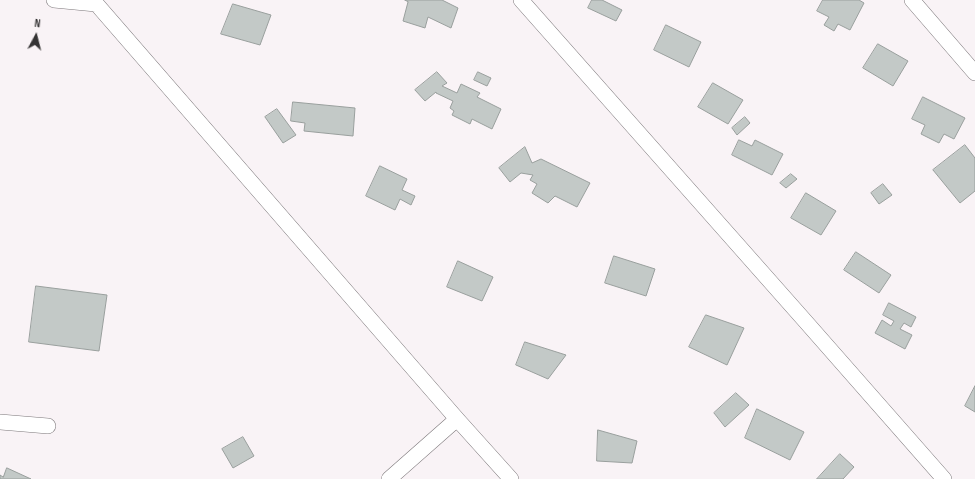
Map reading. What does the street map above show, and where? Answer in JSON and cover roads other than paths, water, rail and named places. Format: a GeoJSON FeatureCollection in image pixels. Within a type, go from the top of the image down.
{"type":"FeatureCollection","features":[{"type":"Feature","properties":{"kind":"street"},"geometry":{"type":"LineString","coordinates":[[54,0],[95,2],[457,419],[511,479]]}},
{"type":"Feature","properties":{"kind":"street"},"geometry":{"type":"LineString","coordinates":[[521,0],[944,479]]}},
{"type":"Feature","properties":{"kind":"street"},"geometry":{"type":"LineString","coordinates":[[912,0],[975,73]]}},
{"type":"Feature","properties":{"kind":"street"},"geometry":{"type":"LineString","coordinates":[[390,479],[457,419]]}},
{"type":"Feature","properties":{"kind":"street"},"geometry":{"type":"LineString","coordinates":[[0,422],[48,426]]}}]}
